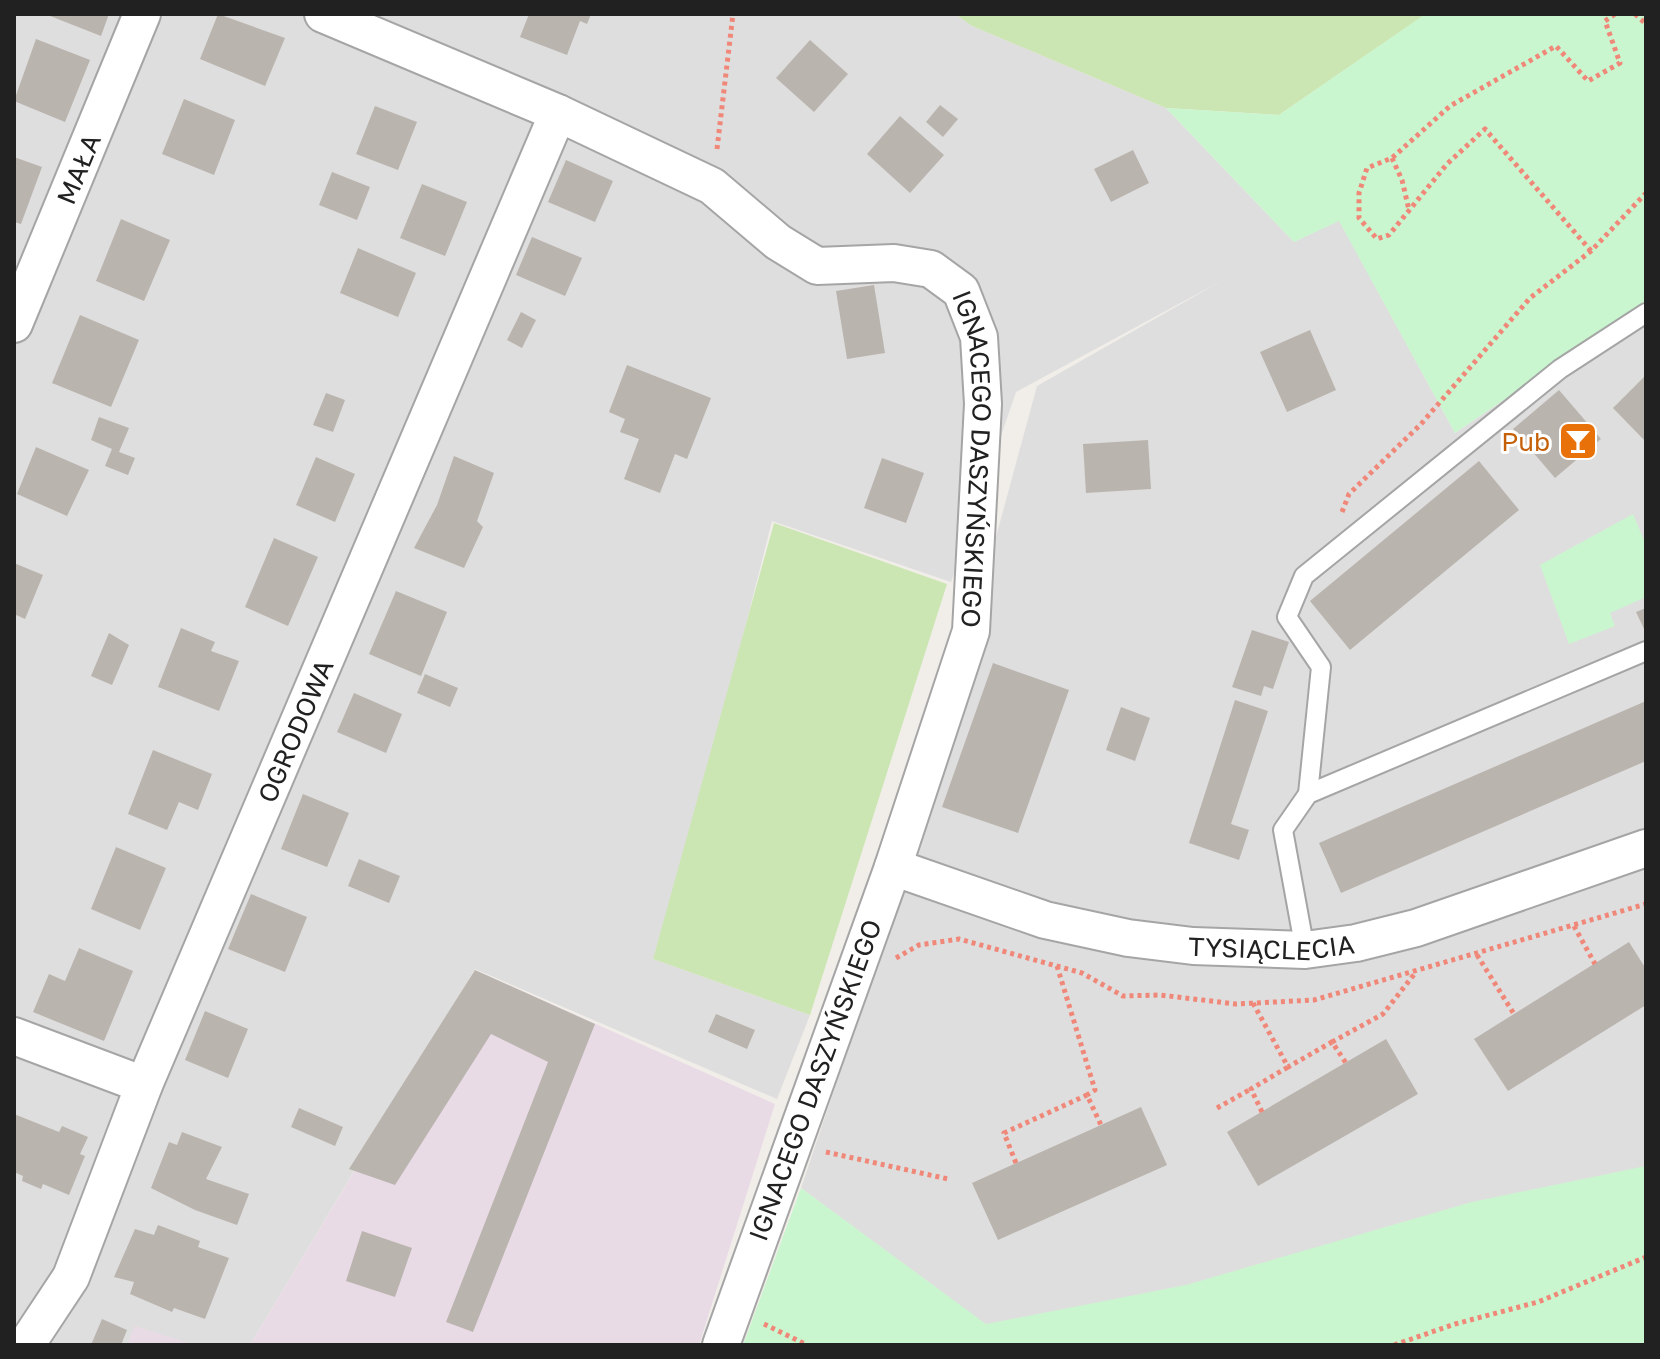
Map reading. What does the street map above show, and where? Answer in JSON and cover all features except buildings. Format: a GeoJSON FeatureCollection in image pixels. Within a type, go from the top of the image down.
{"type":"FeatureCollection","features":[{"type":"Feature","properties":{"kind":"street","name":"MAŁA"},"geometry":{"type":"LineString","coordinates":[[14,324],[142,14]]}},
{"type":"Feature","properties":{"kind":"street","name":"IGNACEGO DASZYŃSKIEGO"},"geometry":{"type":"LineString","coordinates":[[323,14],[558,113],[712,186],[778,242],[817,266],[894,263],[931,269],[961,291],[979,337],[983,404],[971,631],[893,867],[721,1345]]}},
{"type":"Feature","properties":{"kind":"street","name":"OGRODOWA"},"geometry":{"type":"LineString","coordinates":[[26,1345],[71,1277],[144,1085],[558,113]]}},
{"type":"Feature","properties":{"kind":"street","name":"TYSIĄCLECIA"},"geometry":{"type":"LineString","coordinates":[[893,867],[1045,920],[1128,938],[1193,946],[1305,950],[1356,943],[1416,928],[1646,848]]}},
{"type":"Feature","properties":{"kind":"street"},"geometry":{"type":"LineString","coordinates":[[14,1036],[144,1085]]}},
{"type":"Feature","properties":{"kind":"lane"},"geometry":{"type":"LineString","coordinates":[[1305,950],[1283,830],[1308,794],[1321,667],[1287,617],[1304,576],[1549,377],[1646,313]]}},
{"type":"Feature","properties":{"kind":"lane"},"geometry":{"type":"LineString","coordinates":[[1308,794],[1646,651]]}},
{"type":"Feature","properties":{"kind":"path"},"geometry":{"type":"LineString","coordinates":[[712,186],[733,14]]}},
{"type":"Feature","properties":{"kind":"path"},"geometry":{"type":"LineString","coordinates":[[1591,251],[1485,129],[1447,164],[1389,235],[1377,239],[1359,218],[1359,193],[1367,168],[1392,158],[1450,106],[1556,46],[1588,81],[1620,63],[1605,21],[1615,14]]}},
{"type":"Feature","properties":{"kind":"path"},"geometry":{"type":"LineString","coordinates":[[1635,14],[1646,24]]}},
{"type":"Feature","properties":{"kind":"path"},"geometry":{"type":"LineString","coordinates":[[1392,158],[1402,180],[1409,210]]}},
{"type":"Feature","properties":{"kind":"path"},"geometry":{"type":"LineString","coordinates":[[1340,515],[1349,494],[1421,424],[1530,298],[1591,251],[1646,193]]}},
{"type":"Feature","properties":{"kind":"path"},"geometry":{"type":"LineString","coordinates":[[1574,926],[1595,964]]}},
{"type":"Feature","properties":{"kind":"path"},"geometry":{"type":"LineString","coordinates":[[1477,955],[1514,1014]]}},
{"type":"Feature","properties":{"kind":"path"},"geometry":{"type":"LineString","coordinates":[[1016,1163],[1004,1133],[1095,1090],[1057,965]]}},
{"type":"Feature","properties":{"kind":"path"},"geometry":{"type":"LineString","coordinates":[[1217,1108],[1383,1014],[1417,971]]}},
{"type":"Feature","properties":{"kind":"path"},"geometry":{"type":"LineString","coordinates":[[1253,1003],[1288,1067]]}},
{"type":"Feature","properties":{"kind":"path"},"geometry":{"type":"LineString","coordinates":[[1332,1042],[1346,1063]]}},
{"type":"Feature","properties":{"kind":"path"},"geometry":{"type":"LineString","coordinates":[[1251,1089],[1262,1112]]}},
{"type":"Feature","properties":{"kind":"path"},"geometry":{"type":"LineString","coordinates":[[1087,1095],[1101,1125]]}},
{"type":"Feature","properties":{"kind":"path"},"geometry":{"type":"LineString","coordinates":[[825,1152],[948,1179]]}},
{"type":"Feature","properties":{"kind":"path"},"geometry":{"type":"LineString","coordinates":[[1394,1345],[1455,1324],[1538,1302],[1646,1257]]}},
{"type":"Feature","properties":{"kind":"shaded area"},"geometry":{"type":"Polygon","coordinates":[[[14,14],[955,14],[972,26],[1166,108],[1294,242],[1339,220],[1455,433],[1646,303],[1646,1345],[1011,1345],[801,1188],[893,916],[1037,386],[1223,280],[1016,392],[951,582],[772,521],[699,810],[653,959],[810,1015],[777,1099],[475,969],[250,1345],[14,1345],[14,14]]]}},
{"type":"Feature","properties":{"kind":"shaded area"},"geometry":{"type":"Polygon","coordinates":[[[475,970],[775,1104],[699,1345],[250,1345],[475,970]]]}},
{"type":"Feature","properties":{"kind":"shaded area"},"geometry":{"type":"Polygon","coordinates":[[[135,1326],[195,1345],[127,1345],[135,1326]]]}},
{"type":"Feature","properties":{"kind":"green space"},"geometry":{"type":"Polygon","coordinates":[[[955,14],[1426,14],[1279,115],[1166,108],[972,26],[955,14]]]}},
{"type":"Feature","properties":{"kind":"green space"},"geometry":{"type":"Polygon","coordinates":[[[1646,14],[1646,303],[1455,433],[1339,221],[1294,242],[1166,108],[1279,115],[1424,15],[1646,14]]]}},
{"type":"Feature","properties":{"kind":"green space"},"geometry":{"type":"Polygon","coordinates":[[[1633,514],[1646,545],[1646,597],[1610,613],[1615,626],[1569,644],[1540,565],[1633,514]]]}},
{"type":"Feature","properties":{"kind":"green space"},"geometry":{"type":"Polygon","coordinates":[[[774,523],[947,584],[810,1015],[653,959],[774,523]]]}},
{"type":"Feature","properties":{"kind":"green space"},"geometry":{"type":"Polygon","coordinates":[[[1646,1166],[1646,1345],[743,1345],[801,1188],[986,1324],[1186,1285],[1472,1202],[1646,1166]]]}},
{"type":"Feature","properties":{"kind":"place","name":"Pub"},"geometry":{"type":"Point","coordinates":[1578,441]}}]}
